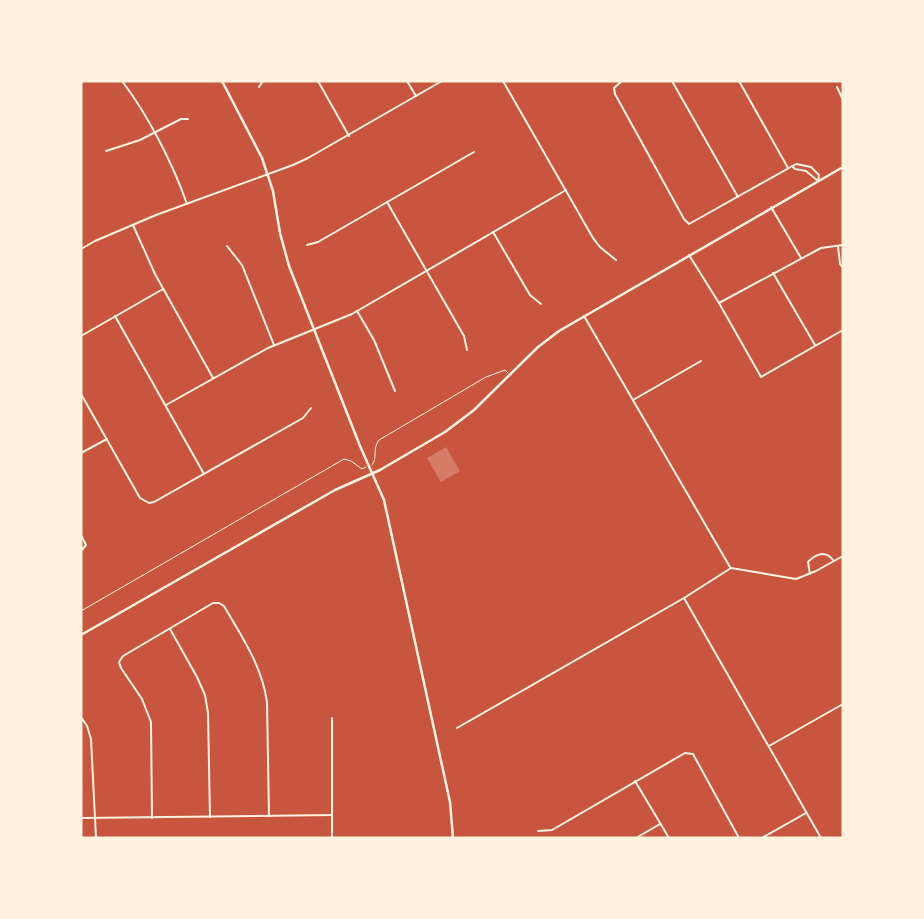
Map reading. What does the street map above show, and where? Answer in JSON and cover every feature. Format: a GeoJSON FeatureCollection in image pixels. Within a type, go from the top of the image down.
{"type":"FeatureCollection","features":[{"type":"Feature","properties":{"kind":"street"},"geometry":{"type":"LineString","coordinates":[[122,81],[154,133],[178,179],[187,204]]}},
{"type":"Feature","properties":{"kind":"street"},"geometry":{"type":"LineString","coordinates":[[259,87],[263,81]]}},
{"type":"Feature","properties":{"kind":"street"},"geometry":{"type":"LineString","coordinates":[[318,81],[349,136]]}},
{"type":"Feature","properties":{"kind":"street"},"geometry":{"type":"LineString","coordinates":[[407,81],[416,96]]}},
{"type":"Feature","properties":{"kind":"street"},"geometry":{"type":"LineString","coordinates":[[81,249],[133,225],[308,158],[442,81]]}},
{"type":"Feature","properties":{"kind":"street"},"geometry":{"type":"LineString","coordinates":[[503,81],[593,238],[616,260]]}},
{"type":"Feature","properties":{"kind":"street"},"geometry":{"type":"LineString","coordinates":[[622,81],[614,88],[615,94],[684,219],[690,224],[796,164],[811,166],[819,175],[818,181]]}},
{"type":"Feature","properties":{"kind":"street"},"geometry":{"type":"LineString","coordinates":[[672,81],[738,197]]}},
{"type":"Feature","properties":{"kind":"street"},"geometry":{"type":"LineString","coordinates":[[739,81],[788,168]]}},
{"type":"Feature","properties":{"kind":"street"},"geometry":{"type":"LineString","coordinates":[[223,82],[252,135],[268,174],[276,203],[288,266],[368,466],[384,500],[450,802],[453,838]]}},
{"type":"Feature","properties":{"kind":"street"},"geometry":{"type":"LineString","coordinates":[[836,87],[843,100]]}},
{"type":"Feature","properties":{"kind":"street"},"geometry":{"type":"LineString","coordinates":[[106,151],[140,140],[181,119],[188,119]]}},
{"type":"Feature","properties":{"kind":"street"},"geometry":{"type":"LineString","coordinates":[[307,246],[318,242],[474,152]]}},
{"type":"Feature","properties":{"kind":"street"},"geometry":{"type":"LineString","coordinates":[[792,166],[806,172],[818,181]]}},
{"type":"Feature","properties":{"kind":"street"},"geometry":{"type":"LineString","coordinates":[[81,635],[336,490],[372,474],[445,432],[474,410],[549,338],[771,207],[843,167]]}},
{"type":"Feature","properties":{"kind":"street"},"geometry":{"type":"LineString","coordinates":[[166,406],[274,346],[357,311],[566,190]]}},
{"type":"Feature","properties":{"kind":"street"},"geometry":{"type":"LineString","coordinates":[[387,202],[464,336],[467,350]]}},
{"type":"Feature","properties":{"kind":"street"},"geometry":{"type":"LineString","coordinates":[[771,207],[800,258]]}},
{"type":"Feature","properties":{"kind":"street"},"geometry":{"type":"LineString","coordinates":[[133,225],[150,265],[213,379]]}},
{"type":"Feature","properties":{"kind":"street"},"geometry":{"type":"LineString","coordinates":[[493,232],[530,296],[541,304]]}},
{"type":"Feature","properties":{"kind":"street"},"geometry":{"type":"LineString","coordinates":[[719,303],[820,248],[843,245]]}},
{"type":"Feature","properties":{"kind":"street"},"geometry":{"type":"LineString","coordinates":[[227,246],[242,265],[274,346]]}},
{"type":"Feature","properties":{"kind":"street"},"geometry":{"type":"LineString","coordinates":[[838,246],[840,264],[843,268]]}},
{"type":"Feature","properties":{"kind":"street"},"geometry":{"type":"LineString","coordinates":[[689,255],[761,377],[843,330]]}},
{"type":"Feature","properties":{"kind":"street"},"geometry":{"type":"LineString","coordinates":[[773,274],[816,345]]}},
{"type":"Feature","properties":{"kind":"street"},"geometry":{"type":"LineString","coordinates":[[81,336],[163,289]]}},
{"type":"Feature","properties":{"kind":"street"},"geometry":{"type":"LineString","coordinates":[[357,311],[374,340],[394,392]]}},
{"type":"Feature","properties":{"kind":"street"},"geometry":{"type":"LineString","coordinates":[[115,316],[204,474]]}},
{"type":"Feature","properties":{"kind":"street"},"geometry":{"type":"LineString","coordinates":[[584,316],[730,568]]}},
{"type":"Feature","properties":{"kind":"street"},"geometry":{"type":"LineString","coordinates":[[633,400],[701,361]]}},
{"type":"Feature","properties":{"kind":"street"},"geometry":{"type":"LineString","coordinates":[[81,394],[140,498],[145,502],[154,502],[303,418],[311,408]]}},
{"type":"Feature","properties":{"kind":"street"},"geometry":{"type":"LineString","coordinates":[[81,452],[107,438]]}},
{"type":"Feature","properties":{"kind":"street"},"geometry":{"type":"LineString","coordinates":[[81,535],[86,545],[81,551]]}},
{"type":"Feature","properties":{"kind":"street"},"geometry":{"type":"LineString","coordinates":[[810,574],[808,562],[814,556],[819,554],[830,556],[834,561]]}},
{"type":"Feature","properties":{"kind":"street"},"geometry":{"type":"LineString","coordinates":[[457,728],[684,598],[730,568],[796,579],[810,574],[843,556]]}},
{"type":"Feature","properties":{"kind":"street"},"geometry":{"type":"LineString","coordinates":[[684,598],[821,838]]}},
{"type":"Feature","properties":{"kind":"street"},"geometry":{"type":"LineString","coordinates":[[152,818],[151,722],[142,699],[120,668],[119,662],[123,656],[214,603],[220,603],[224,606],[258,666],[264,684],[267,702],[269,816]]}},
{"type":"Feature","properties":{"kind":"street"},"geometry":{"type":"LineString","coordinates":[[170,629],[205,695],[208,714],[210,817]]}},
{"type":"Feature","properties":{"kind":"street"},"geometry":{"type":"LineString","coordinates":[[769,746],[843,704]]}},
{"type":"Feature","properties":{"kind":"street"},"geometry":{"type":"LineString","coordinates":[[81,716],[92,739],[96,838]]}},
{"type":"Feature","properties":{"kind":"street"},"geometry":{"type":"LineString","coordinates":[[332,718],[332,838]]}},
{"type":"Feature","properties":{"kind":"street"},"geometry":{"type":"LineString","coordinates":[[538,830],[552,830],[685,754],[693,754],[740,838]]}},
{"type":"Feature","properties":{"kind":"street"},"geometry":{"type":"LineString","coordinates":[[635,781],[669,838]]}},
{"type":"Feature","properties":{"kind":"street"},"geometry":{"type":"LineString","coordinates":[[762,838],[806,812]]}},
{"type":"Feature","properties":{"kind":"street"},"geometry":{"type":"LineString","coordinates":[[81,818],[332,815]]}},
{"type":"Feature","properties":{"kind":"street"},"geometry":{"type":"LineString","coordinates":[[636,838],[661,824]]}},
{"type":"Feature","properties":{"kind":"path"},"geometry":{"type":"LineString","coordinates":[[81,612],[344,459],[351,461],[362,469],[374,464],[374,447],[378,440],[486,377],[505,370],[509,375]]}},
{"type":"Feature","properties":{"kind":"building"},"geometry":{"type":"Polygon","coordinates":[[[446,447],[460,471],[441,482],[427,458],[446,447]]]}}]}
